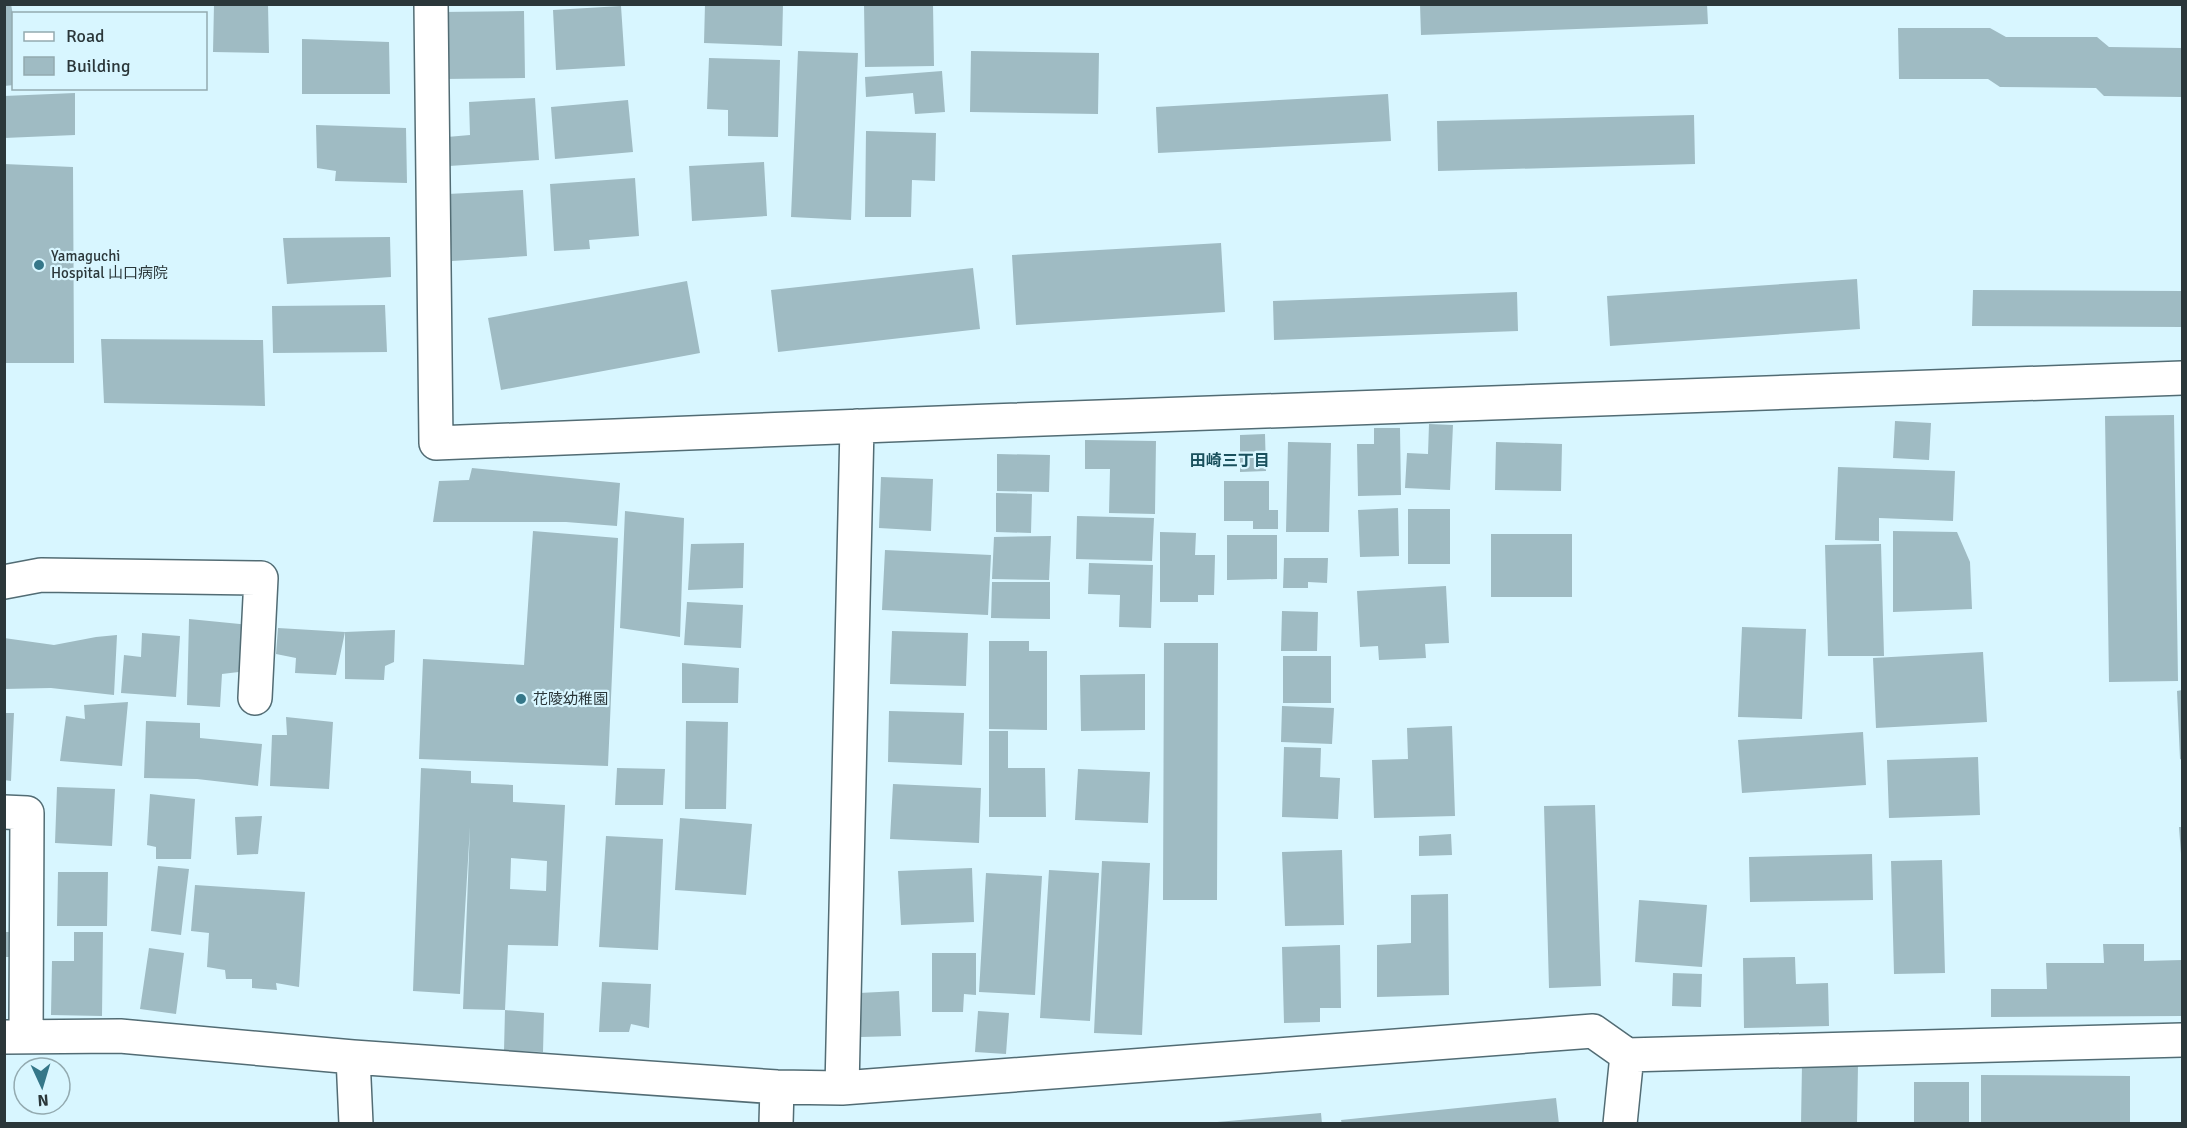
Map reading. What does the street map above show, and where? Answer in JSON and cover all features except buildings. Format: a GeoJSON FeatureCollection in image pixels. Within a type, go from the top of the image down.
{"type":"FeatureCollection","features":[{"type":"Feature","properties":{"kind":"street"},"geometry":{"type":"LineString","coordinates":[[431,4],[436,443],[2182,378]]}},
{"type":"Feature","properties":{"kind":"street"},"geometry":{"type":"LineString","coordinates":[[842,1088],[857,426]]}},
{"type":"Feature","properties":{"kind":"street"},"geometry":{"type":"LineString","coordinates":[[4,582],[41,575],[261,578],[255,698]]}},
{"type":"Feature","properties":{"kind":"street"},"geometry":{"type":"LineString","coordinates":[[4,812],[27,813],[15,1036],[120,1036],[353,1057],[777,1087],[842,1088],[1593,1031],[1627,1055],[2182,1040]]}},
{"type":"Feature","properties":{"kind":"street"},"geometry":{"type":"LineString","coordinates":[[1620,1124],[1627,1055]]}},
{"type":"Feature","properties":{"kind":"street"},"geometry":{"type":"LineString","coordinates":[[353,1057],[356,1124]]}},
{"type":"Feature","properties":{"kind":"street"},"geometry":{"type":"LineString","coordinates":[[776,1124],[777,1087]]}},
{"type":"Feature","properties":{"kind":"place","name":"Yamaguchi Hospital 山口病院"},"geometry":{"type":"Point","coordinates":[39,265]}},
{"type":"Feature","properties":{"kind":"place","name":"花陵幼稚園"},"geometry":{"type":"Point","coordinates":[521,699]}},
{"type":"Feature","properties":{"kind":"district","name":"田崎三丁目"},"geometry":{"type":"Point","coordinates":[1230,461]}}]}
